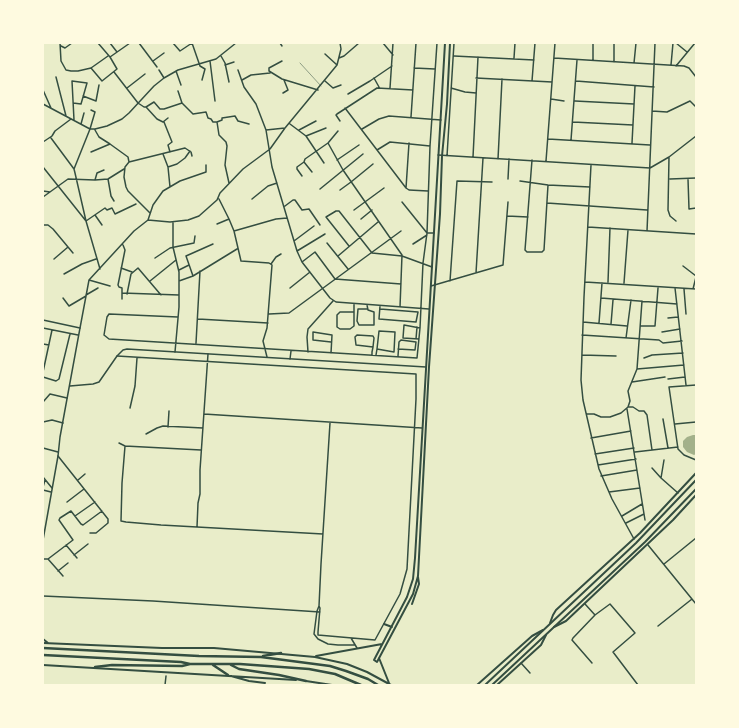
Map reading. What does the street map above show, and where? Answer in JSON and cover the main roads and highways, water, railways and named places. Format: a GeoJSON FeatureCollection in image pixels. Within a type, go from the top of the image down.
{"type":"FeatureCollection","features":[{"type":"Feature","properties":{"kind":"highway"},"geometry":{"type":"LineString","coordinates":[[43,648],[172,655],[261,657],[330,666],[346,671],[378,685]]}},
{"type":"Feature","properties":{"kind":"highway"},"geometry":{"type":"LineString","coordinates":[[261,657],[282,653]]}},
{"type":"Feature","properties":{"kind":"highway"},"geometry":{"type":"LineString","coordinates":[[43,655],[171,661],[190,664],[240,664],[309,669],[335,674],[361,685]]}},
{"type":"Feature","properties":{"kind":"highway"},"geometry":{"type":"LineString","coordinates":[[95,667],[112,665],[182,666],[190,664]]}},
{"type":"Feature","properties":{"kind":"highway"},"geometry":{"type":"LineString","coordinates":[[213,664],[228,675]]}},
{"type":"Feature","properties":{"kind":"highway"},"geometry":{"type":"LineString","coordinates":[[230,665],[239,669],[306,681]]}},
{"type":"Feature","properties":{"kind":"main road"},"geometry":{"type":"LineString","coordinates":[[418,576],[413,594],[377,662],[374,660],[407,597],[413,579],[416,553],[445,43]]}},
{"type":"Feature","properties":{"kind":"main road"},"geometry":{"type":"LineString","coordinates":[[412,604],[419,584],[418,576],[440,214],[442,156],[447,104],[450,43]]}},
{"type":"Feature","properties":{"kind":"main road"},"geometry":{"type":"LineString","coordinates":[[550,624],[556,610],[634,539],[696,473]]}},
{"type":"Feature","properties":{"kind":"main road"},"geometry":{"type":"LineString","coordinates":[[485,685],[636,543],[696,480]]}},
{"type":"Feature","properties":{"kind":"main road"},"geometry":{"type":"LineString","coordinates":[[492,685],[646,542],[696,488]]}},
{"type":"Feature","properties":{"kind":"main road"},"geometry":{"type":"LineString","coordinates":[[553,628],[564,624],[648,545],[696,496]]}},
{"type":"Feature","properties":{"kind":"main road"},"geometry":{"type":"LineString","coordinates":[[384,624],[392,627]]}},
{"type":"Feature","properties":{"kind":"main road"},"geometry":{"type":"LineString","coordinates":[[477,685],[532,636],[544,629]]}},
{"type":"Feature","properties":{"kind":"main road"},"geometry":{"type":"LineString","coordinates":[[497,685],[541,645],[548,632]]}},
{"type":"Feature","properties":{"kind":"main road"},"geometry":{"type":"LineString","coordinates":[[43,639],[49,643]]}},
{"type":"Feature","properties":{"kind":"main road"},"geometry":{"type":"LineString","coordinates":[[43,643],[162,648],[214,648],[282,653],[315,657],[347,664],[367,672],[390,685]]}},
{"type":"Feature","properties":{"kind":"main road"},"geometry":{"type":"LineString","coordinates":[[315,657],[382,644]]}},
{"type":"Feature","properties":{"kind":"main road"},"geometry":{"type":"LineString","coordinates":[[379,658],[390,685]]}},
{"type":"Feature","properties":{"kind":"main road"},"geometry":{"type":"LineString","coordinates":[[43,665],[228,675],[306,681],[332,685]]}},
{"type":"Feature","properties":{"kind":"main road"},"geometry":{"type":"LineString","coordinates":[[228,675],[249,681],[265,683]]}}]}
